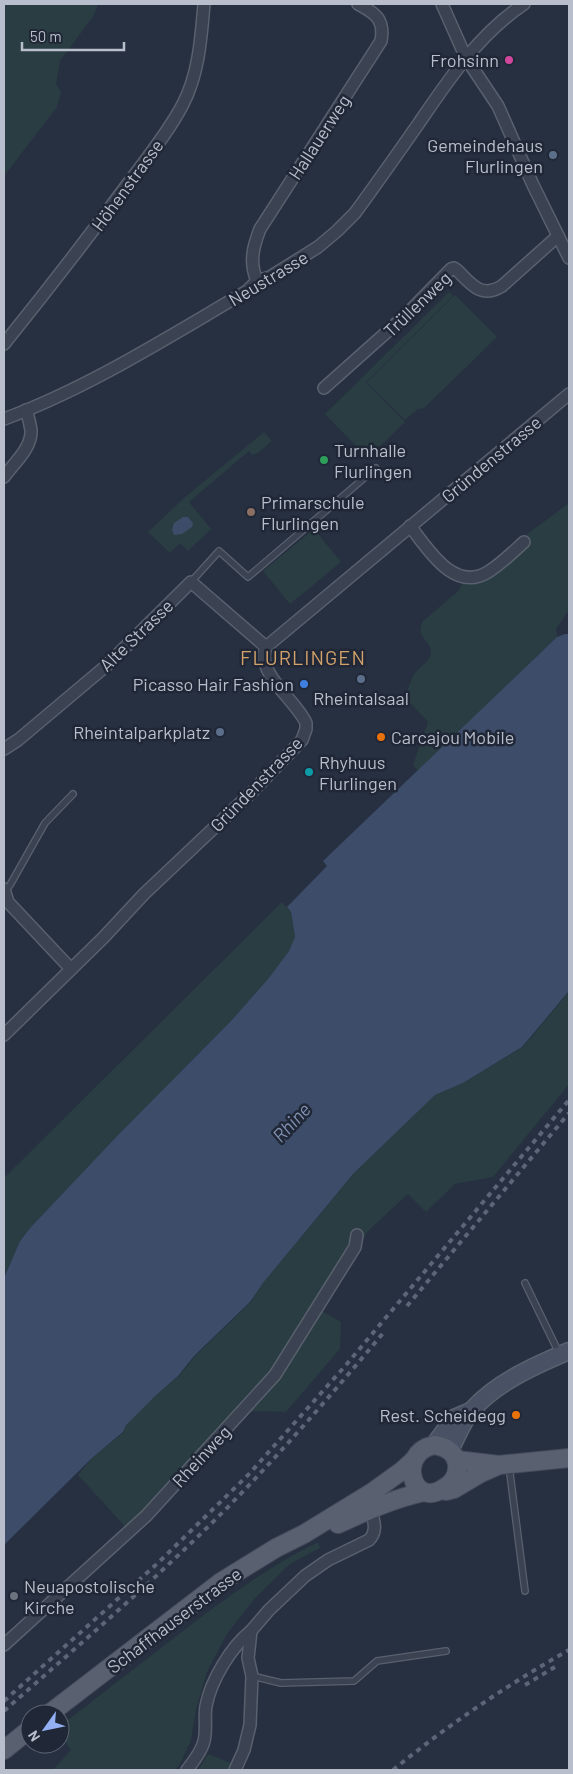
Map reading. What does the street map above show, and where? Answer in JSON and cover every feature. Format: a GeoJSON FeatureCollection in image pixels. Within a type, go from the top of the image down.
{"type":"FeatureCollection","features":[{"type":"Feature","properties":{"kind":"main road"},"geometry":{"type":"LineString","coordinates":[[422,1450],[447,1452],[458,1466],[454,1479],[432,1492],[419,1489],[412,1478],[414,1460],[422,1450]]}},
{"type":"Feature","properties":{"kind":"main road","name":"Schaffhauserstrasse"},"geometry":{"type":"LineString","coordinates":[[447,1452],[504,1465]]}},
{"type":"Feature","properties":{"kind":"main road","name":"Schaffhauserstrasse"},"geometry":{"type":"LineString","coordinates":[[371,1500],[398,1498],[454,1489],[476,1476],[504,1465],[569,1458]]}},
{"type":"Feature","properties":{"kind":"main road","name":"Schaffhauserstrasse"},"geometry":{"type":"LineString","coordinates":[[62,1704],[221,1582],[276,1548],[371,1500],[414,1460]]}},
{"type":"Feature","properties":{"kind":"main road"},"geometry":{"type":"LineString","coordinates":[[4,1750],[20,1737]]}},
{"type":"Feature","properties":{"kind":"street","name":"Höhenstrasse"},"geometry":{"type":"LineString","coordinates":[[4,344],[95,229],[184,103],[200,52],[204,4]]}},
{"type":"Feature","properties":{"kind":"street","name":"Hallauerweg"},"geometry":{"type":"LineString","coordinates":[[257,281],[253,271],[253,255],[260,229],[381,41],[383,33],[378,18],[370,10],[358,4]]}},
{"type":"Feature","properties":{"kind":"street"},"geometry":{"type":"LineString","coordinates":[[442,4],[466,58],[498,106],[533,185],[569,258]]}},
{"type":"Feature","properties":{"kind":"street","name":"Neustrasse"},"geometry":{"type":"LineString","coordinates":[[4,419],[61,396],[103,374],[247,291],[257,281],[270,277],[318,247],[355,213],[448,80],[482,38],[508,15],[524,4]]}},
{"type":"Feature","properties":{"kind":"street","name":"Trüllenweg"},"geometry":{"type":"LineString","coordinates":[[324,388],[407,314],[451,269],[457,270],[477,289],[494,291],[558,236]]}},
{"type":"Feature","properties":{"kind":"street","name":"Gründenstrasse"},"geometry":{"type":"LineString","coordinates":[[4,1035],[104,937],[137,901],[253,791],[302,740],[306,729],[304,719],[267,670],[263,658],[266,647],[569,394]]}},
{"type":"Feature","properties":{"kind":"street"},"geometry":{"type":"LineString","coordinates":[[4,477],[26,448],[30,439],[31,430],[26,410]]}},
{"type":"Feature","properties":{"kind":"street"},"geometry":{"type":"LineString","coordinates":[[410,526],[440,563],[452,573],[465,578],[478,577],[489,572],[524,542]]}},
{"type":"Feature","properties":{"kind":"street"},"geometry":{"type":"LineString","coordinates":[[191,582],[266,647]]}},
{"type":"Feature","properties":{"kind":"street","name":"Alte Strasse"},"geometry":{"type":"LineString","coordinates":[[4,749],[18,740],[106,666],[191,582]]}},
{"type":"Feature","properties":{"kind":"street"},"geometry":{"type":"LineString","coordinates":[[4,890],[8,902],[71,969]]}},
{"type":"Feature","properties":{"kind":"street","name":"Rheinweg"},"geometry":{"type":"LineString","coordinates":[[4,1645],[146,1516],[275,1375],[356,1246],[357,1235]]}},
{"type":"Feature","properties":{"kind":"street"},"geometry":{"type":"LineString","coordinates":[[447,1452],[473,1410],[504,1384],[565,1353]]}},
{"type":"Feature","properties":{"kind":"street"},"geometry":{"type":"LineString","coordinates":[[186,1770],[194,1762],[204,1742],[206,1706],[213,1684],[239,1640],[251,1631],[269,1610],[305,1576],[328,1560],[369,1540],[373,1536],[374,1521],[371,1500]]}},
{"type":"Feature","properties":{"kind":"street"},"geometry":{"type":"LineString","coordinates":[[235,1770],[244,1750],[250,1725],[252,1676],[248,1658],[251,1631]]}},
{"type":"Feature","properties":{"kind":"lane"},"geometry":{"type":"LineString","coordinates":[[191,582],[219,551],[248,577],[376,468]]}},
{"type":"Feature","properties":{"kind":"lane"},"geometry":{"type":"LineString","coordinates":[[4,890],[10,885],[44,823],[73,794]]}},
{"type":"Feature","properties":{"kind":"lane"},"geometry":{"type":"LineString","coordinates":[[525,1283],[565,1353]]}},
{"type":"Feature","properties":{"kind":"lane"},"geometry":{"type":"LineString","coordinates":[[504,1465],[525,1590]]}},
{"type":"Feature","properties":{"kind":"lane"},"geometry":{"type":"LineString","coordinates":[[252,1676],[281,1683],[354,1681],[377,1661],[446,1651]]}},
{"type":"Feature","properties":{"kind":"green space"},"geometry":{"type":"Polygon","coordinates":[[[4,4],[98,4],[94,15],[60,61],[56,84],[61,93],[57,107],[4,176],[4,4]]]}},
{"type":"Feature","properties":{"kind":"green space"},"geometry":{"type":"Polygon","coordinates":[[[449,292],[453,296],[366,382],[405,422],[368,458],[325,414],[449,292]]]}},
{"type":"Feature","properties":{"kind":"green space"},"geometry":{"type":"Polygon","coordinates":[[[455,295],[497,337],[424,408],[418,409],[405,420],[367,382],[455,295]]]}},
{"type":"Feature","properties":{"kind":"green space"},"geometry":{"type":"Polygon","coordinates":[[[264,432],[272,441],[258,453],[252,455],[249,451],[189,502],[211,529],[188,551],[180,543],[170,553],[148,532],[184,498],[264,432]]]}},
{"type":"Feature","properties":{"kind":"green space"},"geometry":{"type":"Polygon","coordinates":[[[569,503],[569,610],[556,629],[557,637],[418,771],[413,765],[428,722],[405,697],[414,674],[427,661],[431,653],[431,648],[421,632],[423,621],[458,591],[465,578],[478,577],[524,542],[526,535],[569,503]]]}},
{"type":"Feature","properties":{"kind":"green space"},"geometry":{"type":"Polygon","coordinates":[[[314,529],[341,562],[290,604],[263,571],[314,529]]]}},
{"type":"Feature","properties":{"kind":"green space"},"geometry":{"type":"Polygon","coordinates":[[[282,902],[291,912],[295,937],[289,951],[268,979],[231,1021],[119,1134],[31,1227],[20,1241],[4,1278],[4,1178],[282,902]]]}},
{"type":"Feature","properties":{"kind":"green space"},"geometry":{"type":"Polygon","coordinates":[[[569,992],[569,1084],[493,1177],[455,1184],[426,1212],[408,1194],[368,1231],[279,1377],[213,1452],[131,1533],[78,1475],[92,1458],[123,1433],[126,1424],[154,1396],[179,1376],[195,1356],[251,1302],[263,1283],[353,1174],[435,1095],[463,1083],[523,1047],[569,992]]]}},
{"type":"Feature","properties":{"kind":"green space"},"geometry":{"type":"Polygon","coordinates":[[[322,1311],[341,1322],[340,1349],[286,1412],[251,1411],[280,1377],[322,1311]]]}},
{"type":"Feature","properties":{"kind":"green space"},"geometry":{"type":"Polygon","coordinates":[[[318,1542],[320,1548],[290,1564],[255,1598],[227,1634],[207,1672],[196,1709],[191,1740],[180,1764],[175,1770],[53,1770],[67,1754],[70,1754],[70,1718],[232,1594],[274,1566],[318,1542]]]}},
{"type":"Feature","properties":{"kind":"green space"},"geometry":{"type":"Polygon","coordinates":[[[208,1754],[233,1764],[231,1770],[198,1770],[208,1754]]]}},
{"type":"Feature","properties":{"kind":"water"},"geometry":{"type":"Polygon","coordinates":[[[183,517],[188,517],[193,523],[192,527],[182,534],[174,535],[172,530],[174,523],[183,517]]]}},
{"type":"Feature","properties":{"kind":"water","name":"Rhine"},"geometry":{"type":"Polygon","coordinates":[[[569,634],[569,991],[522,1047],[463,1083],[435,1095],[353,1174],[263,1283],[250,1302],[194,1356],[178,1376],[126,1425],[123,1432],[92,1458],[4,1545],[4,1278],[20,1241],[119,1134],[231,1021],[268,979],[289,951],[295,937],[291,912],[287,907],[327,866],[323,861],[557,637],[569,634]]]}},
{"type":"Feature","properties":{"kind":"railway"},"geometry":{"type":"LineString","coordinates":[[4,1701],[159,1562],[250,1473],[346,1365],[569,1100]]}},
{"type":"Feature","properties":{"kind":"railway"},"geometry":{"type":"LineString","coordinates":[[407,1306],[569,1113]]}},
{"type":"Feature","properties":{"kind":"railway"},"geometry":{"type":"LineString","coordinates":[[4,1711],[144,1587],[225,1510],[306,1423],[384,1332]]}},
{"type":"Feature","properties":{"kind":"railway"},"geometry":{"type":"LineString","coordinates":[[393,1770],[478,1706],[569,1650]]}},
{"type":"Feature","properties":{"kind":"railway"},"geometry":{"type":"LineString","coordinates":[[525,1685],[555,1667]]}},
{"type":"Feature","properties":{"kind":"place","name":"Frohsinn"},"geometry":{"type":"Point","coordinates":[509,60]}},
{"type":"Feature","properties":{"kind":"place","name":"Gemeindehaus Flurlingen"},"geometry":{"type":"Point","coordinates":[553,155]}},
{"type":"Feature","properties":{"kind":"place","name":"Turnhalle Flurlingen"},"geometry":{"type":"Point","coordinates":[324,460]}},
{"type":"Feature","properties":{"kind":"place","name":"Primarschule Flurlingen"},"geometry":{"type":"Point","coordinates":[251,512]}},
{"type":"Feature","properties":{"kind":"place","name":"Rheintalsaal"},"geometry":{"type":"Point","coordinates":[361,679]}},
{"type":"Feature","properties":{"kind":"place","name":"Picasso Hair Fashion"},"geometry":{"type":"Point","coordinates":[304,684]}},
{"type":"Feature","properties":{"kind":"place","name":"Rheintalparkplatz"},"geometry":{"type":"Point","coordinates":[220,732]}},
{"type":"Feature","properties":{"kind":"place","name":"Carcajou Mobile"},"geometry":{"type":"Point","coordinates":[381,737]}},
{"type":"Feature","properties":{"kind":"place","name":"Rhyhuus Flurlingen"},"geometry":{"type":"Point","coordinates":[309,772]}},
{"type":"Feature","properties":{"kind":"place","name":"Rest. Scheidegg"},"geometry":{"type":"Point","coordinates":[516,1415]}},
{"type":"Feature","properties":{"kind":"place","name":"Neuapostolische Kirche"},"geometry":{"type":"Point","coordinates":[14,1596]}},
{"type":"Feature","properties":{"kind":"district","name":"FLURLINGEN"},"geometry":{"type":"Point","coordinates":[303,657]}}]}
